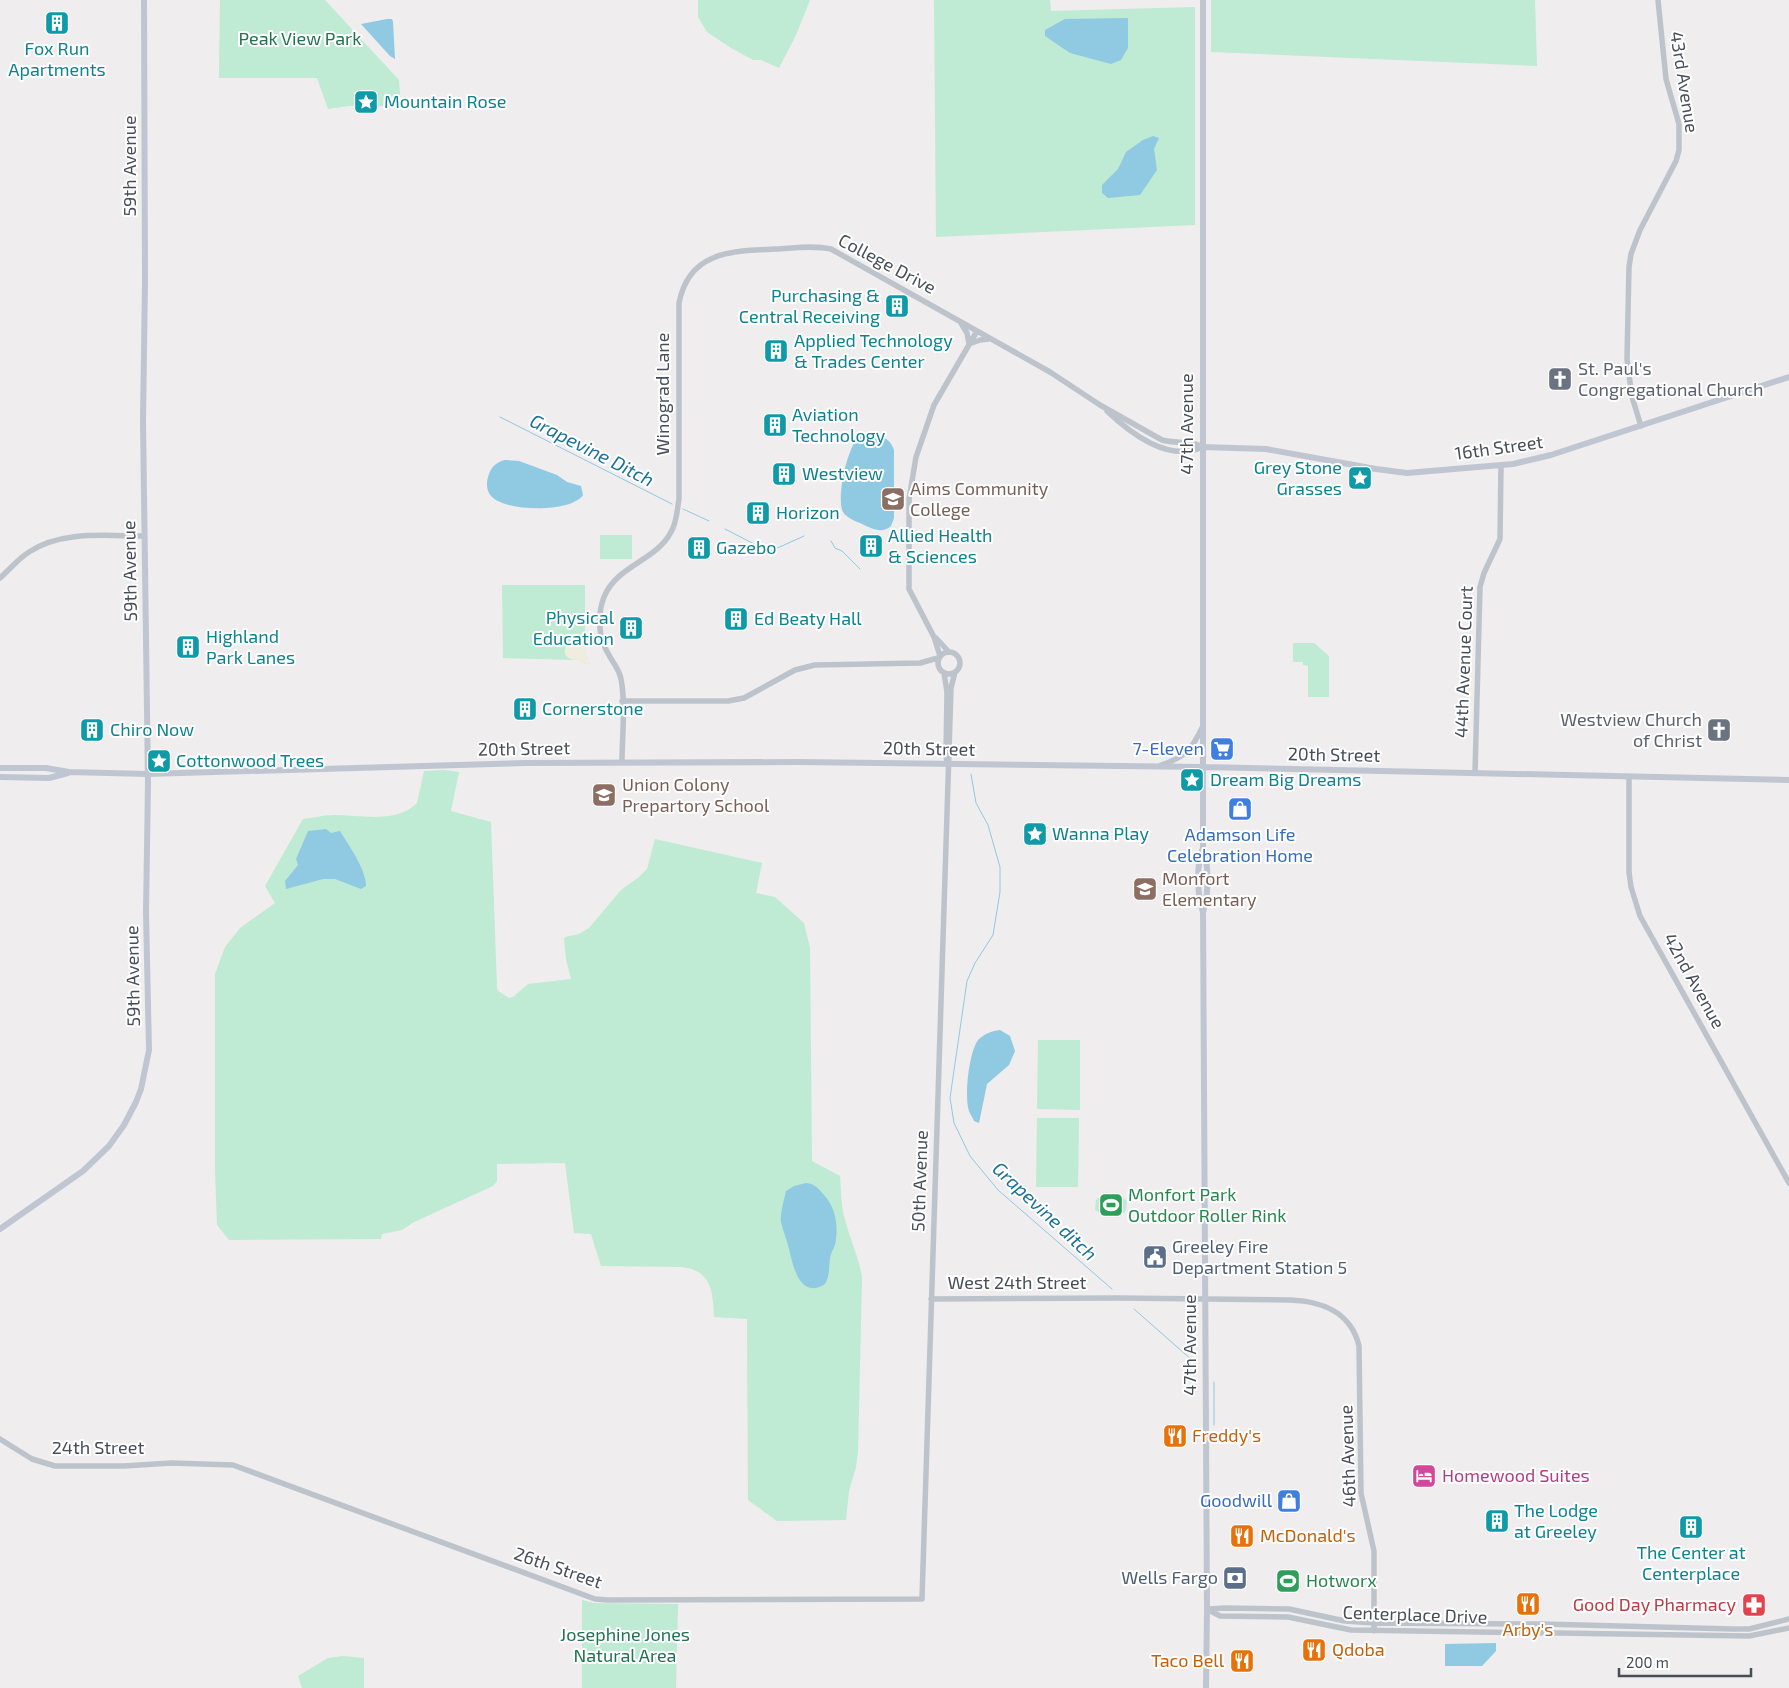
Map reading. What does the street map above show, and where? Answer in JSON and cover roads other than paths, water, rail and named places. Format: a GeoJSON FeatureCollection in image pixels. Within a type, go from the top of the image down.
{"type":"FeatureCollection","features":[{"type":"Feature","properties":{"kind":"main road","name":"59th Avenue"},"geometry":{"type":"LineString","coordinates":[[0,1229],[83,1171],[102,1154],[118,1135],[132,1112],[141,1089],[148,1050],[144,536],[144,0]]}},
{"type":"Feature","properties":{"kind":"main road","name":"47th Avenue"},"geometry":{"type":"LineString","coordinates":[[1203,0],[1203,848],[1199,856],[1200,902],[1203,912],[1206,1688]]}},
{"type":"Feature","properties":{"kind":"main road","name":"16th Street"},"geometry":{"type":"LineString","coordinates":[[1202,448],[1266,449],[1393,472],[1426,472],[1501,466],[1537,460],[1789,377]]}},
{"type":"Feature","properties":{"kind":"main road","name":"20th Street"},"geometry":{"type":"LineString","coordinates":[[0,768],[46,768],[69,772],[147,774],[622,762],[798,762],[1158,766],[1789,780]]}},
{"type":"Feature","properties":{"kind":"main road","name":"20th Street"},"geometry":{"type":"LineString","coordinates":[[0,777],[49,778],[69,772]]}},
{"type":"Feature","properties":{"kind":"street","name":"43rd Avenue"},"geometry":{"type":"LineString","coordinates":[[1641,426],[1632,397],[1628,359],[1629,267],[1631,254],[1640,230],[1676,161],[1680,139],[1678,116],[1666,79],[1658,0]]}},
{"type":"Feature","properties":{"kind":"street","name":"College Drive"},"geometry":{"type":"LineString","coordinates":[[678,321],[679,303],[683,287],[697,268],[710,258],[725,253],[754,250],[822,247],[838,252],[1050,372],[1100,405],[1162,440],[1171,443],[1196,443],[1202,448]]}},
{"type":"Feature","properties":{"kind":"street","name":"Winograd Lane"},"geometry":{"type":"LineString","coordinates":[[622,762],[620,678],[617,667],[608,654],[601,637],[600,617],[604,596],[614,581],[626,569],[647,558],[662,546],[672,531],[677,517],[679,499],[678,321]]}},
{"type":"Feature","properties":{"kind":"street"},"geometry":{"type":"LineString","coordinates":[[960,322],[965,329],[969,344]]}},
{"type":"Feature","properties":{"kind":"street"},"geometry":{"type":"LineString","coordinates":[[949,652],[934,636],[909,590],[909,499],[916,457],[934,405],[977,331]]}},
{"type":"Feature","properties":{"kind":"street"},"geometry":{"type":"LineString","coordinates":[[969,344],[990,339]]}},
{"type":"Feature","properties":{"kind":"street","name":"44th Avenue Court"},"geometry":{"type":"LineString","coordinates":[[1475,773],[1480,587],[1484,573],[1500,539],[1501,466]]}},
{"type":"Feature","properties":{"kind":"street"},"geometry":{"type":"LineString","coordinates":[[0,578],[27,554],[54,540],[68,537],[144,536]]}},
{"type":"Feature","properties":{"kind":"street"},"geometry":{"type":"LineString","coordinates":[[934,636],[939,657],[938,665],[942,671]]}},
{"type":"Feature","properties":{"kind":"street"},"geometry":{"type":"LineString","coordinates":[[622,701],[728,701],[744,698],[795,670],[814,665],[920,663],[934,666],[950,674],[955,672],[960,666],[959,659],[954,653],[949,652],[920,663]]}},
{"type":"Feature","properties":{"kind":"street","name":"50th Avenue"},"geometry":{"type":"LineString","coordinates":[[942,671],[947,692],[946,755],[948,764]]}},
{"type":"Feature","properties":{"kind":"street","name":"50th Avenue"},"geometry":{"type":"LineString","coordinates":[[922,1599],[948,764],[951,688],[955,672]]}},
{"type":"Feature","properties":{"kind":"street"},"geometry":{"type":"LineString","coordinates":[[1158,766],[1173,761],[1186,753],[1194,744],[1203,726]]}},
{"type":"Feature","properties":{"kind":"street","name":"42nd Avenue"},"geometry":{"type":"LineString","coordinates":[[1628,777],[1629,872],[1631,887],[1640,916],[1789,1183]]}},
{"type":"Feature","properties":{"kind":"street","name":"West 24th Street"},"geometry":{"type":"LineString","coordinates":[[931,1299],[1297,1300],[1323,1305],[1337,1312],[1346,1321],[1358,1339]]}},
{"type":"Feature","properties":{"kind":"street","name":"46th Avenue"},"geometry":{"type":"LineString","coordinates":[[1358,1339],[1360,1362],[1361,1493],[1374,1551],[1374,1631]]}},
{"type":"Feature","properties":{"kind":"street","name":"24th Street"},"geometry":{"type":"LineString","coordinates":[[0,1439],[32,1459],[55,1466],[203,1464]]}},
{"type":"Feature","properties":{"kind":"street","name":"26th Street"},"geometry":{"type":"LineString","coordinates":[[203,1464],[237,1466],[595,1599],[922,1599]]}},
{"type":"Feature","properties":{"kind":"street","name":"Centerplace Drive"},"geometry":{"type":"LineString","coordinates":[[1207,1610],[1225,1608],[1282,1609],[1345,1621],[1374,1623],[1534,1624],[1733,1630],[1749,1629],[1789,1619]]}},
{"type":"Feature","properties":{"kind":"street","name":"Centerplace Drive"},"geometry":{"type":"LineString","coordinates":[[1207,1610],[1220,1616],[1288,1617],[1352,1630],[1374,1631],[1749,1636],[1789,1628]]}},
{"type":"Feature","properties":{"kind":"water"},"geometry":{"type":"Polygon","coordinates":[[[1128,18],[1128,48],[1121,60],[1111,64],[1070,53],[1045,36],[1045,30],[1065,19],[1128,18]]]}},
{"type":"Feature","properties":{"kind":"water"},"geometry":{"type":"Polygon","coordinates":[[[392,19],[393,22],[395,59],[361,24],[392,19]]]}},
{"type":"Feature","properties":{"kind":"water"},"geometry":{"type":"Polygon","coordinates":[[[1153,136],[1159,138],[1154,149],[1157,170],[1140,195],[1108,198],[1102,193],[1102,185],[1118,169],[1126,152],[1143,140],[1153,136]]]}},
{"type":"Feature","properties":{"kind":"water"},"geometry":{"type":"Polygon","coordinates":[[[870,433],[885,438],[894,450],[894,518],[891,526],[882,530],[873,529],[850,518],[843,512],[841,505],[844,473],[850,451],[860,436],[870,433]]]}},
{"type":"Feature","properties":{"kind":"water"},"geometry":{"type":"Polygon","coordinates":[[[505,460],[519,461],[557,475],[567,482],[581,486],[583,495],[576,501],[566,505],[538,508],[510,505],[498,501],[489,494],[487,480],[493,467],[505,460]]]}},
{"type":"Feature","properties":{"kind":"water"},"geometry":{"type":"Polygon","coordinates":[[[326,829],[331,833],[340,831],[360,865],[366,886],[361,889],[335,879],[323,879],[286,889],[285,881],[298,865],[296,859],[308,831],[326,829]]]}},
{"type":"Feature","properties":{"kind":"water"},"geometry":{"type":"Polygon","coordinates":[[[1000,1030],[1010,1036],[1015,1051],[1009,1065],[987,1084],[979,1123],[974,1121],[968,1105],[967,1085],[970,1063],[975,1044],[979,1039],[984,1035],[1000,1030]]]}},
{"type":"Feature","properties":{"kind":"water"},"geometry":{"type":"Polygon","coordinates":[[[806,1183],[812,1184],[820,1190],[828,1200],[836,1221],[836,1241],[830,1258],[828,1276],[825,1284],[816,1288],[809,1288],[799,1279],[781,1222],[786,1191],[794,1186],[806,1183]]]}},
{"type":"Feature","properties":{"kind":"water"},"geometry":{"type":"Polygon","coordinates":[[[1496,1643],[1496,1651],[1482,1666],[1445,1666],[1445,1644],[1496,1643]]]}},
{"type":"Feature","properties":{"kind":"waterway","name":"Grapevine Ditch"},"geometry":{"type":"LineString","coordinates":[[500,417],[672,504]]}},
{"type":"Feature","properties":{"kind":"waterway","name":"Grapevine ditch"},"geometry":{"type":"LineString","coordinates":[[683,509],[709,521]]}},
{"type":"Feature","properties":{"kind":"waterway","name":"Grapevine ditch"},"geometry":{"type":"LineString","coordinates":[[725,529],[758,546]]}},
{"type":"Feature","properties":{"kind":"waterway","name":"Grapevine ditch"},"geometry":{"type":"LineString","coordinates":[[768,551],[804,536]]}},
{"type":"Feature","properties":{"kind":"waterway","name":"Grapevine ditch"},"geometry":{"type":"LineString","coordinates":[[831,541],[835,548],[842,551],[860,569]]}},
{"type":"Feature","properties":{"kind":"waterway","name":"Grapevine ditch"},"geometry":{"type":"LineString","coordinates":[[971,774],[976,803],[988,825],[1000,867],[1000,892],[993,935],[975,963],[967,981],[950,1098],[954,1123],[970,1156],[998,1190],[1112,1289]]}},
{"type":"Feature","properties":{"kind":"waterway","name":"Grapevine ditch"},"geometry":{"type":"LineString","coordinates":[[1134,1309],[1193,1361]]}},
{"type":"Feature","properties":{"kind":"waterway","name":"Grapevine ditch"},"geometry":{"type":"LineString","coordinates":[[1214,1382],[1214,1425]]}},
{"type":"Feature","properties":{"kind":"place","name":"Fox Run Apartments"},"geometry":{"type":"Point","coordinates":[57,23]}},
{"type":"Feature","properties":{"kind":"place","name":"Mountain Rose"},"geometry":{"type":"Point","coordinates":[366,102]}},
{"type":"Feature","properties":{"kind":"place","name":"Purchasing & Central Receiving"},"geometry":{"type":"Point","coordinates":[897,306]}},
{"type":"Feature","properties":{"kind":"place","name":"Applied Technology & Trades Center"},"geometry":{"type":"Point","coordinates":[776,351]}},
{"type":"Feature","properties":{"kind":"place","name":"St. Paul's Congregational Church"},"geometry":{"type":"Point","coordinates":[1560,379]}},
{"type":"Feature","properties":{"kind":"place","name":"Aviation Technology"},"geometry":{"type":"Point","coordinates":[775,425]}},
{"type":"Feature","properties":{"kind":"place","name":"Westview"},"geometry":{"type":"Point","coordinates":[784,474]}},
{"type":"Feature","properties":{"kind":"place","name":"Grey Stone Grasses"},"geometry":{"type":"Point","coordinates":[1360,478]}},
{"type":"Feature","properties":{"kind":"place","name":"Aims Community College"},"geometry":{"type":"Point","coordinates":[893,499]}},
{"type":"Feature","properties":{"kind":"place","name":"Horizon"},"geometry":{"type":"Point","coordinates":[758,513]}},
{"type":"Feature","properties":{"kind":"place","name":"Allied Health & Sciences"},"geometry":{"type":"Point","coordinates":[871,546]}},
{"type":"Feature","properties":{"kind":"place","name":"Gazebo"},"geometry":{"type":"Point","coordinates":[699,548]}},
{"type":"Feature","properties":{"kind":"place","name":"Ed Beaty Hall"},"geometry":{"type":"Point","coordinates":[736,619]}},
{"type":"Feature","properties":{"kind":"place","name":"Physical Education"},"geometry":{"type":"Point","coordinates":[631,628]}},
{"type":"Feature","properties":{"kind":"place","name":"Highland Park Lanes"},"geometry":{"type":"Point","coordinates":[188,647]}},
{"type":"Feature","properties":{"kind":"place","name":"Cornerstone"},"geometry":{"type":"Point","coordinates":[525,709]}},
{"type":"Feature","properties":{"kind":"place","name":"Chiro Now"},"geometry":{"type":"Point","coordinates":[92,730]}},
{"type":"Feature","properties":{"kind":"place","name":"Westview Church of Christ"},"geometry":{"type":"Point","coordinates":[1719,730]}},
{"type":"Feature","properties":{"kind":"place","name":"7-Eleven"},"geometry":{"type":"Point","coordinates":[1222,749]}},
{"type":"Feature","properties":{"kind":"place","name":"Cottonwood Trees"},"geometry":{"type":"Point","coordinates":[159,761]}},
{"type":"Feature","properties":{"kind":"place","name":"Dream Big Dreams"},"geometry":{"type":"Point","coordinates":[1192,780]}},
{"type":"Feature","properties":{"kind":"place","name":"Union Colony Prepartory School"},"geometry":{"type":"Point","coordinates":[604,795]}},
{"type":"Feature","properties":{"kind":"place","name":"Adamson Life Celebration Home"},"geometry":{"type":"Point","coordinates":[1240,809]}},
{"type":"Feature","properties":{"kind":"place","name":"Wanna Play"},"geometry":{"type":"Point","coordinates":[1035,834]}},
{"type":"Feature","properties":{"kind":"place","name":"Monfort Elementary"},"geometry":{"type":"Point","coordinates":[1145,889]}},
{"type":"Feature","properties":{"kind":"place","name":"Monfort Park Outdoor Roller Rink"},"geometry":{"type":"Point","coordinates":[1111,1205]}},
{"type":"Feature","properties":{"kind":"place","name":"Greeley Fire Department Station 5"},"geometry":{"type":"Point","coordinates":[1155,1257]}},
{"type":"Feature","properties":{"kind":"place","name":"Freddy's"},"geometry":{"type":"Point","coordinates":[1175,1436]}},
{"type":"Feature","properties":{"kind":"place","name":"Homewood Suites"},"geometry":{"type":"Point","coordinates":[1424,1476]}},
{"type":"Feature","properties":{"kind":"place","name":"Goodwill"},"geometry":{"type":"Point","coordinates":[1289,1501]}},
{"type":"Feature","properties":{"kind":"place","name":"The Lodge at Greeley"},"geometry":{"type":"Point","coordinates":[1497,1521]}},
{"type":"Feature","properties":{"kind":"place","name":"The Center at Centerplace"},"geometry":{"type":"Point","coordinates":[1691,1527]}},
{"type":"Feature","properties":{"kind":"place","name":"McDonald's"},"geometry":{"type":"Point","coordinates":[1242,1536]}},
{"type":"Feature","properties":{"kind":"place","name":"Wells Fargo"},"geometry":{"type":"Point","coordinates":[1235,1578]}},
{"type":"Feature","properties":{"kind":"place","name":"Hotworx"},"geometry":{"type":"Point","coordinates":[1288,1581]}},
{"type":"Feature","properties":{"kind":"place","name":"Arby's"},"geometry":{"type":"Point","coordinates":[1528,1604]}},
{"type":"Feature","properties":{"kind":"place","name":"Good Day Pharmacy"},"geometry":{"type":"Point","coordinates":[1754,1605]}},
{"type":"Feature","properties":{"kind":"place","name":"Qdoba"},"geometry":{"type":"Point","coordinates":[1314,1650]}},
{"type":"Feature","properties":{"kind":"place","name":"Taco Bell"},"geometry":{"type":"Point","coordinates":[1242,1661]}},
{"type":"Feature","properties":{"kind":"park label","name":"Peak View Park"},"geometry":{"type":"Point","coordinates":[300,39]}},
{"type":"Feature","properties":{"kind":"park label","name":"Josephine Jones Natural Area"},"geometry":{"type":"Point","coordinates":[625,1645]}}]}
